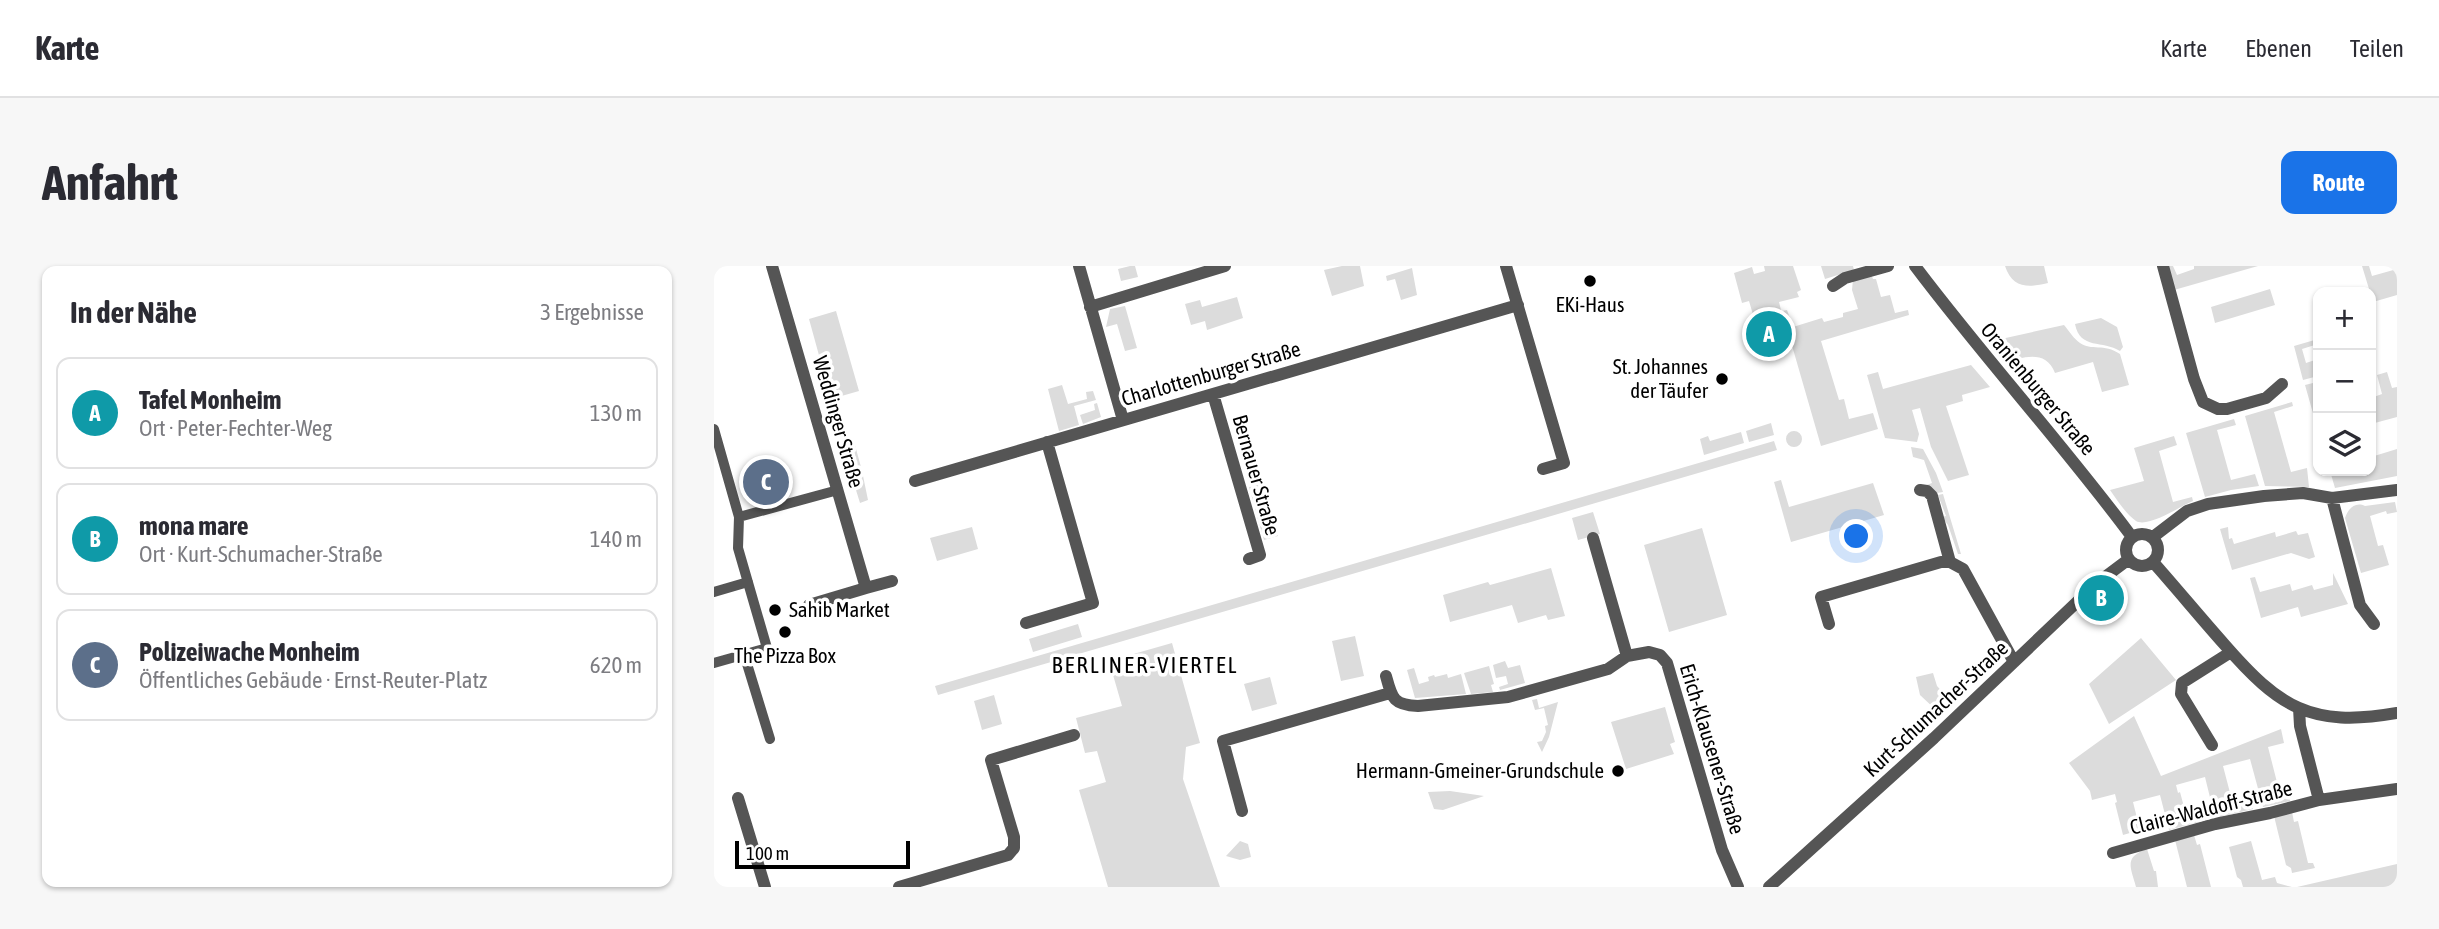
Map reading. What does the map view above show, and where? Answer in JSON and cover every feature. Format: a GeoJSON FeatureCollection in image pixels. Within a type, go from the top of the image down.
{"type":"FeatureCollection","features":[{"type":"Feature","properties":{"kind":"street","name":"Weddinger Straße"},"geometry":{"type":"LineString","coordinates":[[772,266],[866,588]]}},
{"type":"Feature","properties":{"kind":"street"},"geometry":{"type":"LineString","coordinates":[[1079,266],[1123,420]]}},
{"type":"Feature","properties":{"kind":"street"},"geometry":{"type":"LineString","coordinates":[[1090,307],[1224,266]]}},
{"type":"Feature","properties":{"kind":"street"},"geometry":{"type":"LineString","coordinates":[[1506,266],[1564,463],[1543,469]]}},
{"type":"Feature","properties":{"kind":"street"},"geometry":{"type":"LineString","coordinates":[[1833,286],[1844,278],[1888,266]]}},
{"type":"Feature","properties":{"kind":"street","name":"Oranienburger Straße"},"geometry":{"type":"LineString","coordinates":[[1915,266],[1967,335],[2064,449],[2132,537]]}},
{"type":"Feature","properties":{"kind":"street"},"geometry":{"type":"LineString","coordinates":[[2163,266],[2194,379],[2203,402],[2218,409],[2228,409],[2266,398],[2281,384]]}},
{"type":"Feature","properties":{"kind":"street","name":"Charlottenburger Straße"},"geometry":{"type":"LineString","coordinates":[[915,481],[1518,305]]}},
{"type":"Feature","properties":{"kind":"street","name":"Bernauer Straße"},"geometry":{"type":"LineString","coordinates":[[1213,394],[1260,555],[1249,559]]}},
{"type":"Feature","properties":{"kind":"street"},"geometry":{"type":"LineString","coordinates":[[714,429],[739,517],[738,548],[767,648],[714,663]]}},
{"type":"Feature","properties":{"kind":"street"},"geometry":{"type":"LineString","coordinates":[[1026,623],[1093,603],[1047,442]]}},
{"type":"Feature","properties":{"kind":"street"},"geometry":{"type":"LineString","coordinates":[[739,517],[838,490]]}},
{"type":"Feature","properties":{"kind":"street"},"geometry":{"type":"LineString","coordinates":[[1920,490],[1927,491],[1932,496],[1950,562]]}},
{"type":"Feature","properties":{"kind":"street"},"geometry":{"type":"LineString","coordinates":[[2153,537],[2187,511],[2208,504],[2264,495],[2304,493],[2332,498],[2397,490]]}},
{"type":"Feature","properties":{"kind":"street"},"geometry":{"type":"LineString","coordinates":[[2332,498],[2360,605],[2374,624]]}},
{"type":"Feature","properties":{"kind":"street"},"geometry":{"type":"LineString","coordinates":[[2140,533],[2153,537],[2159,550],[2153,562],[2138,566],[2129,559],[2126,547],[2132,537],[2140,533]]}},
{"type":"Feature","properties":{"kind":"street"},"geometry":{"type":"LineString","coordinates":[[1593,538],[1627,656]]}},
{"type":"Feature","properties":{"kind":"street","name":"Kurt-Schumacher-Straße"},"geometry":{"type":"LineString","coordinates":[[1769,887],[1924,748],[2097,583],[2129,559]]}},
{"type":"Feature","properties":{"kind":"street"},"geometry":{"type":"LineString","coordinates":[[1829,624],[1822,597],[1941,562],[1950,562],[1963,569],[2014,662]]}},
{"type":"Feature","properties":{"kind":"street"},"geometry":{"type":"LineString","coordinates":[[2153,562],[2262,686],[2278,698],[2299,709],[2319,715],[2354,718],[2397,713]]}},
{"type":"Feature","properties":{"kind":"street"},"geometry":{"type":"LineString","coordinates":[[809,605],[892,580]]}},
{"type":"Feature","properties":{"kind":"street"},"geometry":{"type":"LineString","coordinates":[[714,592],[748,582]]}},
{"type":"Feature","properties":{"kind":"street","name":"Erich-Klausener-Straße"},"geometry":{"type":"LineString","coordinates":[[1390,693],[1396,702],[1404,706],[1501,699],[1608,669],[1627,656],[1650,652],[1660,655],[1667,663],[1722,850],[1738,887]]}},
{"type":"Feature","properties":{"kind":"street"},"geometry":{"type":"LineString","coordinates":[[2212,745],[2181,694],[2182,683],[2231,652]]}},
{"type":"Feature","properties":{"kind":"street"},"geometry":{"type":"LineString","coordinates":[[744,654],[769,739]]}},
{"type":"Feature","properties":{"kind":"street"},"geometry":{"type":"LineString","coordinates":[[1242,811],[1223,741],[1390,693],[1386,676]]}},
{"type":"Feature","properties":{"kind":"street","name":"Claire-Waldoff-Straße"},"geometry":{"type":"LineString","coordinates":[[2299,709],[2300,726],[2319,800]]}},
{"type":"Feature","properties":{"kind":"street"},"geometry":{"type":"LineString","coordinates":[[898,887],[1008,855],[1014,848],[1014,837],[991,760],[1074,735]]}},
{"type":"Feature","properties":{"kind":"street","name":"Claire-Waldoff-Straße"},"geometry":{"type":"LineString","coordinates":[[2113,853],[2215,824],[2319,800],[2397,789]]}},
{"type":"Feature","properties":{"kind":"street"},"geometry":{"type":"LineString","coordinates":[[738,798],[765,887]]}},
{"type":"Feature","properties":{"kind":"shaded area"},"geometry":{"type":"Polygon","coordinates":[[[1135,266],[1138,277],[1121,281],[1118,269],[1135,266]]]}},
{"type":"Feature","properties":{"kind":"shaded area"},"geometry":{"type":"Polygon","coordinates":[[[1360,266],[1364,286],[1332,296],[1324,270],[1360,266]]]}},
{"type":"Feature","properties":{"kind":"shaded area"},"geometry":{"type":"Polygon","coordinates":[[[1764,266],[1793,266],[1801,290],[1797,292],[1799,297],[1779,302],[1781,310],[1754,318],[1749,301],[1742,303],[1734,273],[1752,267],[1754,274],[1765,271],[1764,266]]]}},
{"type":"Feature","properties":{"kind":"shaded area"},"geometry":{"type":"Polygon","coordinates":[[[1821,266],[1853,266],[1854,270],[1825,279],[1821,266]]]}},
{"type":"Feature","properties":{"kind":"shaded area"},"geometry":{"type":"Polygon","coordinates":[[[2005,266],[2044,266],[2048,283],[2022,285],[2012,279],[2005,266]]]}},
{"type":"Feature","properties":{"kind":"shaded area"},"geometry":{"type":"Polygon","coordinates":[[[2168,266],[2173,266],[2177,275],[2194,269],[2194,266],[2258,266],[2174,290],[2168,266]]]}},
{"type":"Feature","properties":{"kind":"shaded area"},"geometry":{"type":"Polygon","coordinates":[[[2362,266],[2369,266],[2372,276],[2397,269],[2397,295],[2376,301],[2376,287],[2368,287],[2362,266]]]}},
{"type":"Feature","properties":{"kind":"shaded area"},"geometry":{"type":"Polygon","coordinates":[[[1412,268],[1417,295],[1401,300],[1395,279],[1387,281],[1386,276],[1412,268]]]}},
{"type":"Feature","properties":{"kind":"shaded area"},"geometry":{"type":"Polygon","coordinates":[[[1871,274],[1873,279],[1876,279],[1881,297],[1890,295],[1895,313],[1908,310],[1909,315],[1821,341],[1839,400],[1844,399],[1849,419],[1873,413],[1878,429],[1821,446],[1782,311],[1787,310],[1793,327],[1822,318],[1824,322],[1843,317],[1843,313],[1858,309],[1852,290],[1853,279],[1871,274]]]}},
{"type":"Feature","properties":{"kind":"shaded area"},"geometry":{"type":"Polygon","coordinates":[[[2270,289],[2275,305],[2215,323],[2211,307],[2270,289]]]}},
{"type":"Feature","properties":{"kind":"shaded area"},"geometry":{"type":"Polygon","coordinates":[[[1237,297],[1243,318],[1207,330],[1205,321],[1191,325],[1185,304],[1200,300],[1202,307],[1237,297]]]}},
{"type":"Feature","properties":{"kind":"shaded area"},"geometry":{"type":"Polygon","coordinates":[[[1125,306],[1137,348],[1125,351],[1117,324],[1106,327],[1110,309],[1125,306]]]}},
{"type":"Feature","properties":{"kind":"shaded area"},"geometry":{"type":"Polygon","coordinates":[[[836,311],[859,391],[831,399],[809,319],[836,311]]]}},
{"type":"Feature","properties":{"kind":"shaded area"},"geometry":{"type":"Polygon","coordinates":[[[2101,318],[2117,327],[2123,347],[2120,351],[2087,341],[2078,332],[2075,324],[2101,318]]]}},
{"type":"Feature","properties":{"kind":"shaded area"},"geometry":{"type":"Polygon","coordinates":[[[2064,325],[2084,345],[2109,349],[2120,354],[2129,385],[2102,392],[2093,362],[2055,373],[2046,360],[2040,358],[2026,357],[2004,363],[1989,344],[1992,341],[2064,325]]]}},
{"type":"Feature","properties":{"kind":"shaded area"},"geometry":{"type":"Polygon","coordinates":[[[2313,340],[2313,346],[2302,349],[2306,363],[2313,361],[2313,377],[2303,380],[2294,346],[2313,340]]]}},
{"type":"Feature","properties":{"kind":"shaded area"},"geometry":{"type":"Polygon","coordinates":[[[1971,365],[1990,387],[1962,395],[1963,401],[1946,406],[1969,475],[1948,481],[1931,447],[1920,408],[1912,410],[1919,434],[1917,442],[1885,438],[1867,375],[1878,372],[1883,389],[1971,365]]]}},
{"type":"Feature","properties":{"kind":"shaded area"},"geometry":{"type":"Polygon","coordinates":[[[2387,372],[2392,388],[2397,387],[2397,417],[2376,423],[2376,396],[2382,394],[2377,375],[2387,372]]]}},
{"type":"Feature","properties":{"kind":"shaded area"},"geometry":{"type":"Polygon","coordinates":[[[2313,383],[2313,413],[2305,385],[2313,383]]]}},
{"type":"Feature","properties":{"kind":"shaded area"},"geometry":{"type":"Polygon","coordinates":[[[1062,385],[1068,404],[1087,399],[1086,392],[1093,391],[1096,400],[1074,406],[1079,425],[1059,431],[1048,389],[1062,385]]]}},
{"type":"Feature","properties":{"kind":"shaded area"},"geometry":{"type":"Polygon","coordinates":[[[2292,402],[2293,406],[2274,412],[2291,472],[2307,468],[2309,487],[2265,486],[2245,416],[2292,402]]]}},
{"type":"Feature","properties":{"kind":"shaded area"},"geometry":{"type":"Polygon","coordinates":[[[1097,403],[1101,417],[1083,424],[1080,415],[1095,410],[1094,404],[1097,403]]]}},
{"type":"Feature","properties":{"kind":"shaded area"},"geometry":{"type":"Polygon","coordinates":[[[2234,419],[2236,425],[2217,430],[2231,480],[2255,474],[2259,486],[2205,497],[2186,433],[2234,419]]]}},
{"type":"Feature","properties":{"kind":"shaded area"},"geometry":{"type":"Polygon","coordinates":[[[1771,423],[1774,435],[1749,442],[1746,431],[1771,423]]]}},
{"type":"Feature","properties":{"kind":"shaded area"},"geometry":{"type":"Polygon","coordinates":[[[1794,431],[1800,433],[1800,445],[1794,447],[1788,445],[1786,439],[1788,433],[1794,431]]]}},
{"type":"Feature","properties":{"kind":"shaded area"},"geometry":{"type":"Polygon","coordinates":[[[1741,432],[1744,443],[1704,455],[1700,439],[1708,436],[1710,441],[1741,432]]]}},
{"type":"Feature","properties":{"kind":"shaded area"},"geometry":{"type":"Polygon","coordinates":[[[2174,436],[2177,445],[2159,451],[2173,502],[2192,497],[2193,501],[2148,522],[2136,521],[2110,490],[2144,481],[2134,448],[2174,436]]]}},
{"type":"Feature","properties":{"kind":"shaded area"},"geometry":{"type":"Polygon","coordinates":[[[853,438],[861,467],[850,470],[841,441],[853,438]]]}},
{"type":"Feature","properties":{"kind":"shaded area"},"geometry":{"type":"Polygon","coordinates":[[[1774,441],[1777,450],[938,695],[935,686],[1774,441]]]}},
{"type":"Feature","properties":{"kind":"shaded area"},"geometry":{"type":"Polygon","coordinates":[[[1911,447],[1923,449],[1943,492],[1937,493],[1924,486],[1932,483],[1924,460],[1913,457],[1911,447]]]}},
{"type":"Feature","properties":{"kind":"shaded area"},"geometry":{"type":"Polygon","coordinates":[[[2397,449],[2397,476],[2335,488],[2331,476],[2376,476],[2376,455],[2397,449]]]}},
{"type":"Feature","properties":{"kind":"shaded area"},"geometry":{"type":"Polygon","coordinates":[[[862,471],[868,500],[860,503],[851,474],[862,471]]]}},
{"type":"Feature","properties":{"kind":"shaded area"},"geometry":{"type":"Polygon","coordinates":[[[1781,480],[1789,507],[1873,483],[1884,515],[1791,542],[1774,482],[1781,480]]]}},
{"type":"Feature","properties":{"kind":"shaded area"},"geometry":{"type":"Polygon","coordinates":[[[1260,484],[1266,508],[1256,511],[1249,487],[1260,484]]]}},
{"type":"Feature","properties":{"kind":"shaded area"},"geometry":{"type":"Polygon","coordinates":[[[1943,494],[1961,554],[1958,554],[1948,525],[1942,517],[1946,516],[1938,495],[1943,494]]]}},
{"type":"Feature","properties":{"kind":"shaded area"},"geometry":{"type":"Polygon","coordinates":[[[2395,502],[2397,512],[2387,514],[2386,511],[2370,516],[2378,546],[2383,545],[2389,565],[2361,573],[2346,515],[2355,505],[2395,502]]]}},
{"type":"Feature","properties":{"kind":"shaded area"},"geometry":{"type":"Polygon","coordinates":[[[1268,512],[1278,536],[1264,540],[1257,516],[1268,512]]]}},
{"type":"Feature","properties":{"kind":"shaded area"},"geometry":{"type":"Polygon","coordinates":[[[1593,512],[1600,534],[1578,540],[1572,518],[1593,512]]]}},
{"type":"Feature","properties":{"kind":"shaded area"},"geometry":{"type":"Polygon","coordinates":[[[972,527],[978,549],[937,561],[930,538],[972,527]]]}},
{"type":"Feature","properties":{"kind":"shaded area"},"geometry":{"type":"Polygon","coordinates":[[[2228,527],[2229,539],[2232,538],[2234,544],[2275,532],[2276,537],[2296,531],[2298,535],[2308,533],[2315,557],[2309,559],[2291,553],[2232,570],[2220,529],[2228,527]]]}},
{"type":"Feature","properties":{"kind":"shaded area"},"geometry":{"type":"Polygon","coordinates":[[[1702,528],[1727,615],[1669,632],[1644,545],[1702,528]]]}},
{"type":"Feature","properties":{"kind":"shaded area"},"geometry":{"type":"Polygon","coordinates":[[[1551,568],[1565,616],[1548,620],[1546,615],[1518,623],[1512,605],[1450,622],[1443,595],[1551,568]]]}},
{"type":"Feature","properties":{"kind":"shaded area"},"geometry":{"type":"Polygon","coordinates":[[[2333,573],[2348,604],[2301,617],[2298,607],[2261,618],[2250,578],[2255,577],[2260,592],[2290,584],[2292,591],[2312,585],[2314,590],[2333,585],[2333,573]]]}},
{"type":"Feature","properties":{"kind":"shaded area"},"geometry":{"type":"Polygon","coordinates":[[[1078,624],[1082,637],[1033,652],[1029,639],[1078,624]]]}},
{"type":"Feature","properties":{"kind":"shaded area"},"geometry":{"type":"Polygon","coordinates":[[[1355,636],[1364,676],[1341,681],[1332,641],[1355,636]]]}},
{"type":"Feature","properties":{"kind":"shaded area"},"geometry":{"type":"Polygon","coordinates":[[[2141,638],[2176,680],[2109,724],[2089,684],[2141,638]]]}},
{"type":"Feature","properties":{"kind":"shaded area"},"geometry":{"type":"Polygon","coordinates":[[[1172,643],[1200,743],[1186,747],[1183,779],[1220,887],[1108,887],[1079,790],[1106,782],[1097,751],[1085,753],[1076,718],[1122,706],[1109,661],[1172,643]]]}},
{"type":"Feature","properties":{"kind":"shaded area"},"geometry":{"type":"Polygon","coordinates":[[[1505,661],[1508,668],[1520,665],[1525,683],[1500,690],[1499,687],[1508,684],[1506,676],[1496,678],[1493,665],[1505,661]]]}},
{"type":"Feature","properties":{"kind":"shaded area"},"geometry":{"type":"Polygon","coordinates":[[[1489,666],[1494,684],[1491,685],[1493,692],[1471,694],[1464,673],[1489,666]]]}},
{"type":"Feature","properties":{"kind":"shaded area"},"geometry":{"type":"Polygon","coordinates":[[[1414,668],[1419,684],[1429,681],[1428,677],[1434,675],[1447,674],[1448,678],[1461,674],[1466,694],[1415,698],[1407,670],[1414,668]]]}},
{"type":"Feature","properties":{"kind":"shaded area"},"geometry":{"type":"Polygon","coordinates":[[[1933,673],[1937,686],[1949,699],[1936,710],[1920,695],[1916,677],[1933,673]]]}},
{"type":"Feature","properties":{"kind":"shaded area"},"geometry":{"type":"Polygon","coordinates":[[[1270,677],[1277,704],[1252,711],[1244,684],[1270,677]]]}},
{"type":"Feature","properties":{"kind":"shaded area"},"geometry":{"type":"Polygon","coordinates":[[[994,695],[1002,724],[982,730],[974,701],[994,695]]]}},
{"type":"Feature","properties":{"kind":"shaded area"},"geometry":{"type":"Polygon","coordinates":[[[1537,699],[1539,708],[1558,702],[1542,752],[1537,742],[1542,741],[1546,732],[1545,726],[1548,725],[1544,708],[1535,710],[1532,700],[1537,699]]]}},
{"type":"Feature","properties":{"kind":"shaded area"},"geometry":{"type":"Polygon","coordinates":[[[1665,707],[1675,742],[1670,744],[1674,754],[1626,769],[1611,722],[1665,707]]]}},
{"type":"Feature","properties":{"kind":"shaded area"},"geometry":{"type":"Polygon","coordinates":[[[2134,716],[2161,776],[2281,729],[2284,743],[2268,747],[2281,798],[2289,796],[2290,801],[2263,807],[2250,759],[2223,766],[2234,808],[2252,804],[2253,809],[2215,818],[2205,777],[2176,785],[2187,818],[2204,814],[2206,820],[2169,830],[2160,795],[2133,802],[2140,830],[2123,835],[2115,794],[2092,800],[2090,791],[2069,763],[2134,716]]]}},
{"type":"Feature","properties":{"kind":"shaded area"},"geometry":{"type":"Polygon","coordinates":[[[1450,791],[1484,796],[1443,810],[1434,809],[1428,792],[1450,791]]]}},
{"type":"Feature","properties":{"kind":"shaded area"},"geometry":{"type":"Polygon","coordinates":[[[2292,812],[2294,822],[2298,821],[2308,863],[2313,863],[2315,868],[2292,873],[2291,868],[2286,865],[2274,816],[2292,812]]]}},
{"type":"Feature","properties":{"kind":"shaded area"},"geometry":{"type":"Polygon","coordinates":[[[2194,835],[2197,845],[2200,844],[2211,887],[2187,887],[2175,840],[2194,835]]]}},
{"type":"Feature","properties":{"kind":"shaded area"},"geometry":{"type":"Polygon","coordinates":[[[1240,841],[1248,844],[1251,857],[1240,860],[1226,856],[1240,841]]]}},
{"type":"Feature","properties":{"kind":"shaded area"},"geometry":{"type":"Polygon","coordinates":[[[2251,841],[2262,880],[2275,877],[2277,883],[2292,887],[2243,887],[2237,877],[2229,847],[2251,841]]]}},
{"type":"Feature","properties":{"kind":"shaded area"},"geometry":{"type":"Polygon","coordinates":[[[2147,849],[2156,871],[2158,887],[2136,887],[2131,869],[2132,860],[2139,852],[2147,849]]]}},
{"type":"Feature","properties":{"kind":"shaded area"},"geometry":{"type":"Polygon","coordinates":[[[2397,864],[2397,887],[2297,887],[2397,864]]]}},
{"type":"Feature","properties":{"kind":"place","name":"EKi-Haus"},"geometry":{"type":"Point","coordinates":[1590,281]}},
{"type":"Feature","properties":{"kind":"place","name":"Tafel Monheim"},"geometry":{"type":"Point","coordinates":[1769,334]}},
{"type":"Feature","properties":{"kind":"place","name":"St. Johannes der Täufer"},"geometry":{"type":"Point","coordinates":[1722,379]}},
{"type":"Feature","properties":{"kind":"place","name":"Polizeiwache Monheim"},"geometry":{"type":"Point","coordinates":[766,482]}},
{"type":"Feature","properties":{"kind":"place","name":"mona mare"},"geometry":{"type":"Point","coordinates":[2101,598]}},
{"type":"Feature","properties":{"kind":"place","name":"Sahib Market"},"geometry":{"type":"Point","coordinates":[775,610]}},
{"type":"Feature","properties":{"kind":"place","name":"The Pizza Box"},"geometry":{"type":"Point","coordinates":[785,632]}},
{"type":"Feature","properties":{"kind":"place","name":"Hermann-Gmeiner-Grundschule"},"geometry":{"type":"Point","coordinates":[1618,771]}},
{"type":"Feature","properties":{"kind":"district","name":"BERLINER-VIERTEL"},"geometry":{"type":"Point","coordinates":[1145,665]}}]}
